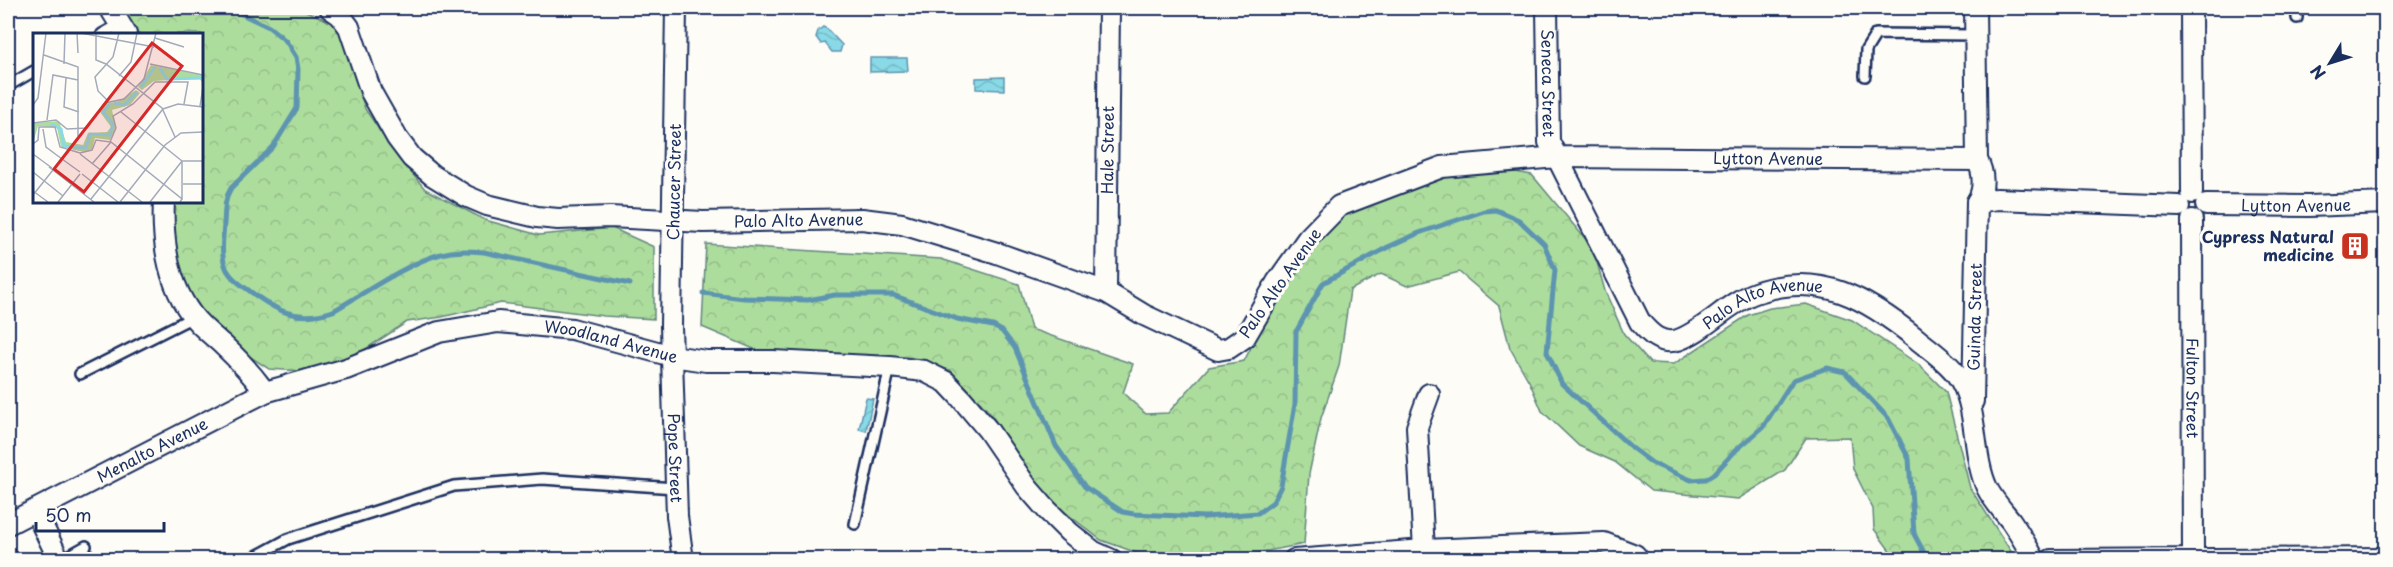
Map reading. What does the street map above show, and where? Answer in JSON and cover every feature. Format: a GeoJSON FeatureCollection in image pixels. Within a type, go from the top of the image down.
{"type":"FeatureCollection","features":[{"type":"Feature","properties":{"kind":"street","name":"Palo Alto Avenue"},"geometry":{"type":"LineString","coordinates":[[330,8],[340,15],[349,27],[371,92],[397,138],[412,158],[432,175],[466,196],[487,205],[537,217],[571,219],[610,217],[797,222],[862,219],[902,224],[997,253],[1106,292],[1144,315],[1218,350],[1229,348],[1245,337],[1277,282],[1308,238],[1339,206],[1442,167],[1557,157],[1640,322],[1650,334],[1663,342],[1677,340],[1742,299],[1785,285],[1825,287],[1849,293],[1890,317],[1957,374],[1966,391],[1974,431],[1976,456],[1987,489],[2035,560]]}},
{"type":"Feature","properties":{"kind":"street","name":"Chaucer Street"},"geometry":{"type":"LineString","coordinates":[[672,356],[676,8]]}},
{"type":"Feature","properties":{"kind":"street","name":"Hale Street"},"geometry":{"type":"LineString","coordinates":[[1106,292],[1109,8]]}},
{"type":"Feature","properties":{"kind":"street","name":"Seneca Street"},"geometry":{"type":"LineString","coordinates":[[1547,8],[1549,142],[1557,157]]}},
{"type":"Feature","properties":{"kind":"street","name":"Guinda Street"},"geometry":{"type":"LineString","coordinates":[[1974,431],[1977,202],[1970,193],[1969,170],[1977,160],[1975,8]]}},
{"type":"Feature","properties":{"kind":"street","name":"Fulton Street"},"geometry":{"type":"LineString","coordinates":[[2191,8],[2192,206],[2203,558]]}},
{"type":"Feature","properties":{"kind":"street","name":"Lytton Avenue"},"geometry":{"type":"LineString","coordinates":[[1557,157],[1977,160]]}},
{"type":"Feature","properties":{"kind":"street","name":"Lytton Avenue"},"geometry":{"type":"LineString","coordinates":[[1977,202],[1997,198],[2192,206],[2309,206],[2385,203]]}},
{"type":"Feature","properties":{"kind":"street"},"geometry":{"type":"LineString","coordinates":[[164,202],[163,236],[172,275],[182,298],[193,317],[239,360],[265,392]]}},
{"type":"Feature","properties":{"kind":"street","name":"Woodland Avenue"},"geometry":{"type":"LineString","coordinates":[[265,392],[346,369],[439,332],[498,322],[572,329],[672,356],[706,361],[773,361],[924,371],[946,382],[988,430],[1027,487],[1047,510],[1099,557]]}},
{"type":"Feature","properties":{"kind":"street","name":"Pope Street"},"geometry":{"type":"LineString","coordinates":[[672,356],[677,527],[683,560]]}},
{"type":"Feature","properties":{"kind":"street","name":"Menalto Avenue"},"geometry":{"type":"LineString","coordinates":[[8,524],[265,392]]}},
{"type":"Feature","properties":{"kind":"street"},"geometry":{"type":"LineString","coordinates":[[1424,550],[1417,427],[1429,394]]}},
{"type":"Feature","properties":{"kind":"street"},"geometry":{"type":"LineString","coordinates":[[34,510],[60,560]]}},
{"type":"Feature","properties":{"kind":"street"},"geometry":{"type":"LineString","coordinates":[[1294,560],[1424,550],[1604,543],[1635,555],[1640,560]]}},
{"type":"Feature","properties":{"kind":"street"},"geometry":{"type":"LineString","coordinates":[[2051,560],[2385,558]]}},
{"type":"Feature","properties":{"kind":"lane"},"geometry":{"type":"LineString","coordinates":[[2297,8],[2297,18]]}},
{"type":"Feature","properties":{"kind":"lane"},"geometry":{"type":"LineString","coordinates":[[103,33],[119,22]]}},
{"type":"Feature","properties":{"kind":"lane"},"geometry":{"type":"LineString","coordinates":[[1865,76],[1866,50],[1876,34],[1975,35]]}},
{"type":"Feature","properties":{"kind":"lane"},"geometry":{"type":"LineString","coordinates":[[8,86],[33,72]]}},
{"type":"Feature","properties":{"kind":"lane"},"geometry":{"type":"LineString","coordinates":[[80,374],[193,317]]}},
{"type":"Feature","properties":{"kind":"lane"},"geometry":{"type":"LineString","coordinates":[[855,524],[890,367]]}},
{"type":"Feature","properties":{"kind":"lane"},"geometry":{"type":"LineString","coordinates":[[249,560],[288,539],[454,486],[543,479],[675,488]]}},
{"type":"Feature","properties":{"kind":"lane"},"geometry":{"type":"LineString","coordinates":[[60,560],[86,546]]}},
{"type":"Feature","properties":{"kind":"green space"},"geometry":{"type":"Polygon","coordinates":[[[120,8],[299,8],[336,24],[350,58],[365,109],[397,156],[425,189],[485,220],[539,235],[612,228],[654,247],[654,319],[604,316],[501,303],[442,317],[407,322],[355,356],[316,372],[269,369],[237,348],[190,298],[174,250],[173,202],[202,202],[202,33],[133,33],[120,8]]]}},
{"type":"Feature","properties":{"kind":"green space"},"geometry":{"type":"Polygon","coordinates":[[[1505,170],[1532,175],[1593,248],[1605,291],[1624,334],[1650,363],[1674,364],[1748,315],[1770,308],[1806,304],[1852,320],[1918,364],[1946,392],[1970,488],[2016,559],[1896,559],[1874,529],[1873,509],[1853,469],[1850,437],[1806,438],[1785,470],[1738,499],[1651,491],[1615,462],[1579,446],[1542,411],[1530,383],[1510,348],[1499,306],[1459,272],[1407,286],[1381,274],[1350,290],[1339,366],[1321,418],[1309,474],[1304,544],[1225,559],[1154,559],[1101,540],[1048,499],[990,413],[950,370],[906,359],[761,352],[702,327],[706,244],[941,259],[1019,284],[1031,329],[1133,364],[1123,393],[1146,414],[1168,413],[1209,367],[1244,361],[1274,303],[1303,257],[1343,212],[1418,183],[1458,175],[1505,170]]]}},
{"type":"Feature","properties":{"kind":"water"},"geometry":{"type":"Polygon","coordinates":[[[823,27],[842,45],[840,52],[832,52],[816,37],[818,31],[823,27]]]}},
{"type":"Feature","properties":{"kind":"water"},"geometry":{"type":"Polygon","coordinates":[[[870,58],[907,58],[908,71],[870,72],[870,58]]]}},
{"type":"Feature","properties":{"kind":"water"},"geometry":{"type":"Polygon","coordinates":[[[1004,77],[1004,90],[976,89],[976,78],[1004,77]]]}},
{"type":"Feature","properties":{"kind":"water"},"geometry":{"type":"Polygon","coordinates":[[[866,398],[873,399],[866,431],[859,429],[866,398]]]}},
{"type":"Feature","properties":{"kind":"waterway"},"geometry":{"type":"LineString","coordinates":[[229,8],[269,27],[286,41],[296,57],[298,69],[297,108],[273,147],[231,188],[226,201],[223,259],[234,279],[258,297],[287,313],[308,316],[320,314],[333,311],[414,264],[441,254],[462,251],[484,252],[630,284]]}},
{"type":"Feature","properties":{"kind":"waterway"},"geometry":{"type":"LineString","coordinates":[[703,293],[744,298],[808,300],[835,295],[893,295],[957,319],[993,326],[1002,331],[1015,348],[1056,446],[1085,487],[1123,512],[1134,514],[1205,517],[1258,513],[1273,502],[1281,486],[1295,404],[1296,332],[1323,283],[1388,247],[1419,233],[1484,211],[1496,210],[1519,220],[1544,244],[1555,270],[1547,352],[1562,384],[1632,448],[1652,463],[1691,480],[1706,479],[1763,427],[1793,380],[1827,368],[1845,372],[1888,418],[1909,459],[1914,534],[1928,560]]}},
{"type":"Feature","properties":{"kind":"place","name":"Cypress Natural medicine"},"geometry":{"type":"Point","coordinates":[2355,246]}}]}
